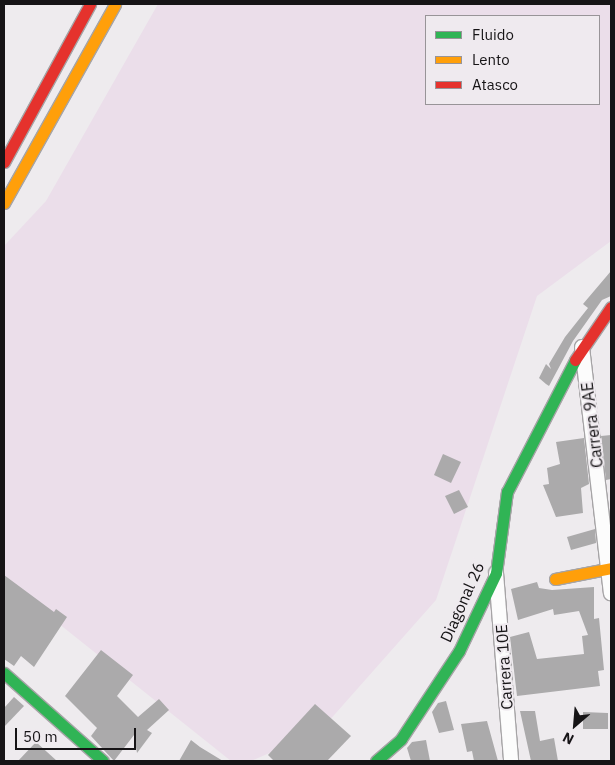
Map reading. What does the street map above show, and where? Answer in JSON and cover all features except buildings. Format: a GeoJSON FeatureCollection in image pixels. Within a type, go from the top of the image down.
{"type":"FeatureCollection","features":[{"type":"Feature","properties":{"kind":"street"},"geometry":{"type":"LineString","coordinates":[[4,162],[90,4]]}},
{"type":"Feature","properties":{"kind":"street"},"geometry":{"type":"LineString","coordinates":[[4,203],[114,4]]}},
{"type":"Feature","properties":{"kind":"street","name":"Diagonal 26"},"geometry":{"type":"LineString","coordinates":[[376,761],[401,740],[435,692],[496,573],[507,492],[582,347],[611,306]]}},
{"type":"Feature","properties":{"kind":"street","name":"Carrera 9AE"},"geometry":{"type":"LineString","coordinates":[[582,347],[610,569],[611,593]]}},
{"type":"Feature","properties":{"kind":"street"},"geometry":{"type":"LineString","coordinates":[[555,579],[610,569]]}},
{"type":"Feature","properties":{"kind":"street","name":"Carrera 10E"},"geometry":{"type":"LineString","coordinates":[[496,573],[511,761]]}},
{"type":"Feature","properties":{"kind":"street"},"geometry":{"type":"LineString","coordinates":[[4,673],[103,761]]}},
{"type":"Feature","properties":{"kind":"shaded area"},"geometry":{"type":"Polygon","coordinates":[[[158,4],[611,4],[611,241],[537,296],[436,600],[320,731],[251,761],[231,761],[4,580],[4,246],[46,201],[158,4]]]}},
{"type":"Feature","properties":{"kind":"traffic: fast"},"geometry":{"type":"LineString","coordinates":[[376,761],[401,739],[459,651],[496,573],[507,492],[575,360]]}},
{"type":"Feature","properties":{"kind":"traffic: fast"},"geometry":{"type":"LineString","coordinates":[[4,673],[103,761]]}},
{"type":"Feature","properties":{"kind":"traffic: slow"},"geometry":{"type":"LineString","coordinates":[[4,203],[115,4]]}},
{"type":"Feature","properties":{"kind":"traffic: slow"},"geometry":{"type":"LineString","coordinates":[[555,579],[611,568]]}},
{"type":"Feature","properties":{"kind":"traffic: jam"},"geometry":{"type":"LineString","coordinates":[[4,162],[90,4]]}},
{"type":"Feature","properties":{"kind":"traffic: jam"},"geometry":{"type":"LineString","coordinates":[[575,360],[611,307]]}}]}
